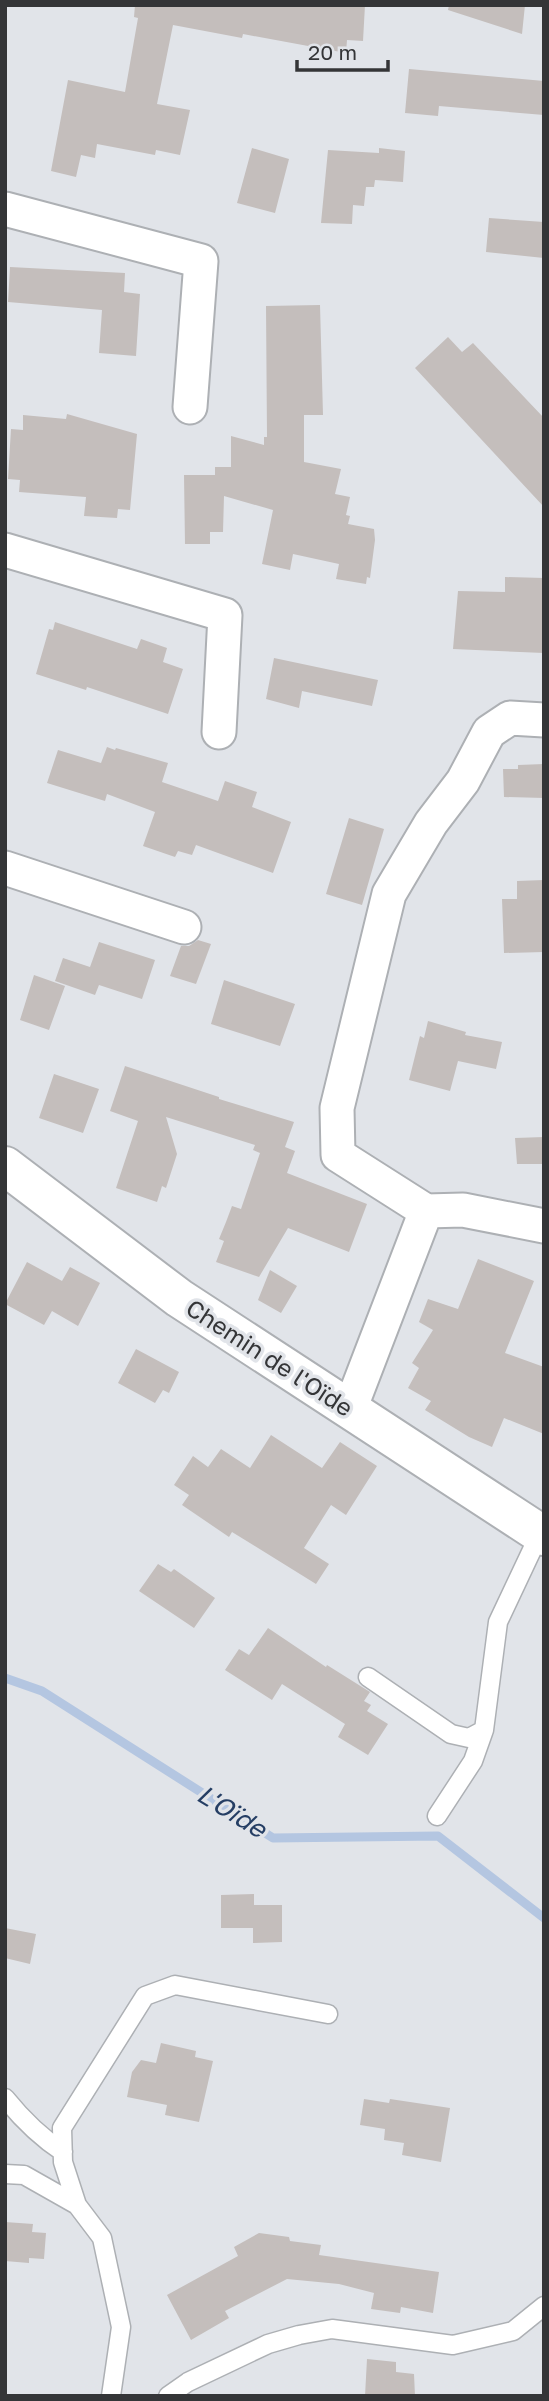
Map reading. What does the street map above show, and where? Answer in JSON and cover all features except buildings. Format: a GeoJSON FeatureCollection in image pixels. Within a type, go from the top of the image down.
{"type":"FeatureCollection","features":[{"type":"Feature","properties":{"kind":"street"},"geometry":{"type":"LineString","coordinates":[[5,208],[201,261],[190,407]]}},
{"type":"Feature","properties":{"kind":"street"},"geometry":{"type":"LineString","coordinates":[[5,550],[225,615],[219,732]]}},
{"type":"Feature","properties":{"kind":"street"},"geometry":{"type":"LineString","coordinates":[[544,720],[510,718],[489,732],[463,781],[431,823],[389,894],[337,1108],[338,1156],[426,1211],[463,1210],[544,1226]]}},
{"type":"Feature","properties":{"kind":"street"},"geometry":{"type":"LineString","coordinates":[[5,868],[184,927]]}},
{"type":"Feature","properties":{"kind":"street","name":"Chemin de l'Oïde"},"geometry":{"type":"LineString","coordinates":[[5,1166],[179,1298],[542,1535]]}},
{"type":"Feature","properties":{"kind":"street"},"geometry":{"type":"LineString","coordinates":[[350,1409],[426,1211]]}},
{"type":"Feature","properties":{"kind":"lane"},"geometry":{"type":"LineString","coordinates":[[436,1816],[473,1761],[484,1730],[498,1622],[542,1535]]}},
{"type":"Feature","properties":{"kind":"lane"},"geometry":{"type":"LineString","coordinates":[[368,1677],[452,1734],[469,1738],[484,1730]]}},
{"type":"Feature","properties":{"kind":"lane"},"geometry":{"type":"LineString","coordinates":[[111,2396],[121,2327],[103,2238],[77,2205],[63,2162],[62,2128],[145,1996],[175,1985],[328,2014]]}},
{"type":"Feature","properties":{"kind":"lane"},"geometry":{"type":"LineString","coordinates":[[5,2098],[45,2140],[63,2152]]}},
{"type":"Feature","properties":{"kind":"lane"},"geometry":{"type":"LineString","coordinates":[[5,2174],[24,2175],[77,2205]]}},
{"type":"Feature","properties":{"kind":"lane"},"geometry":{"type":"LineString","coordinates":[[168,2396],[188,2382],[268,2344],[299,2335],[332,2329],[453,2344],[513,2331],[544,2305]]}},
{"type":"Feature","properties":{"kind":"waterway","name":"L'Oïde"},"geometry":{"type":"LineString","coordinates":[[5,1678],[42,1691],[273,1838],[438,1836],[544,1918]]}}]}
